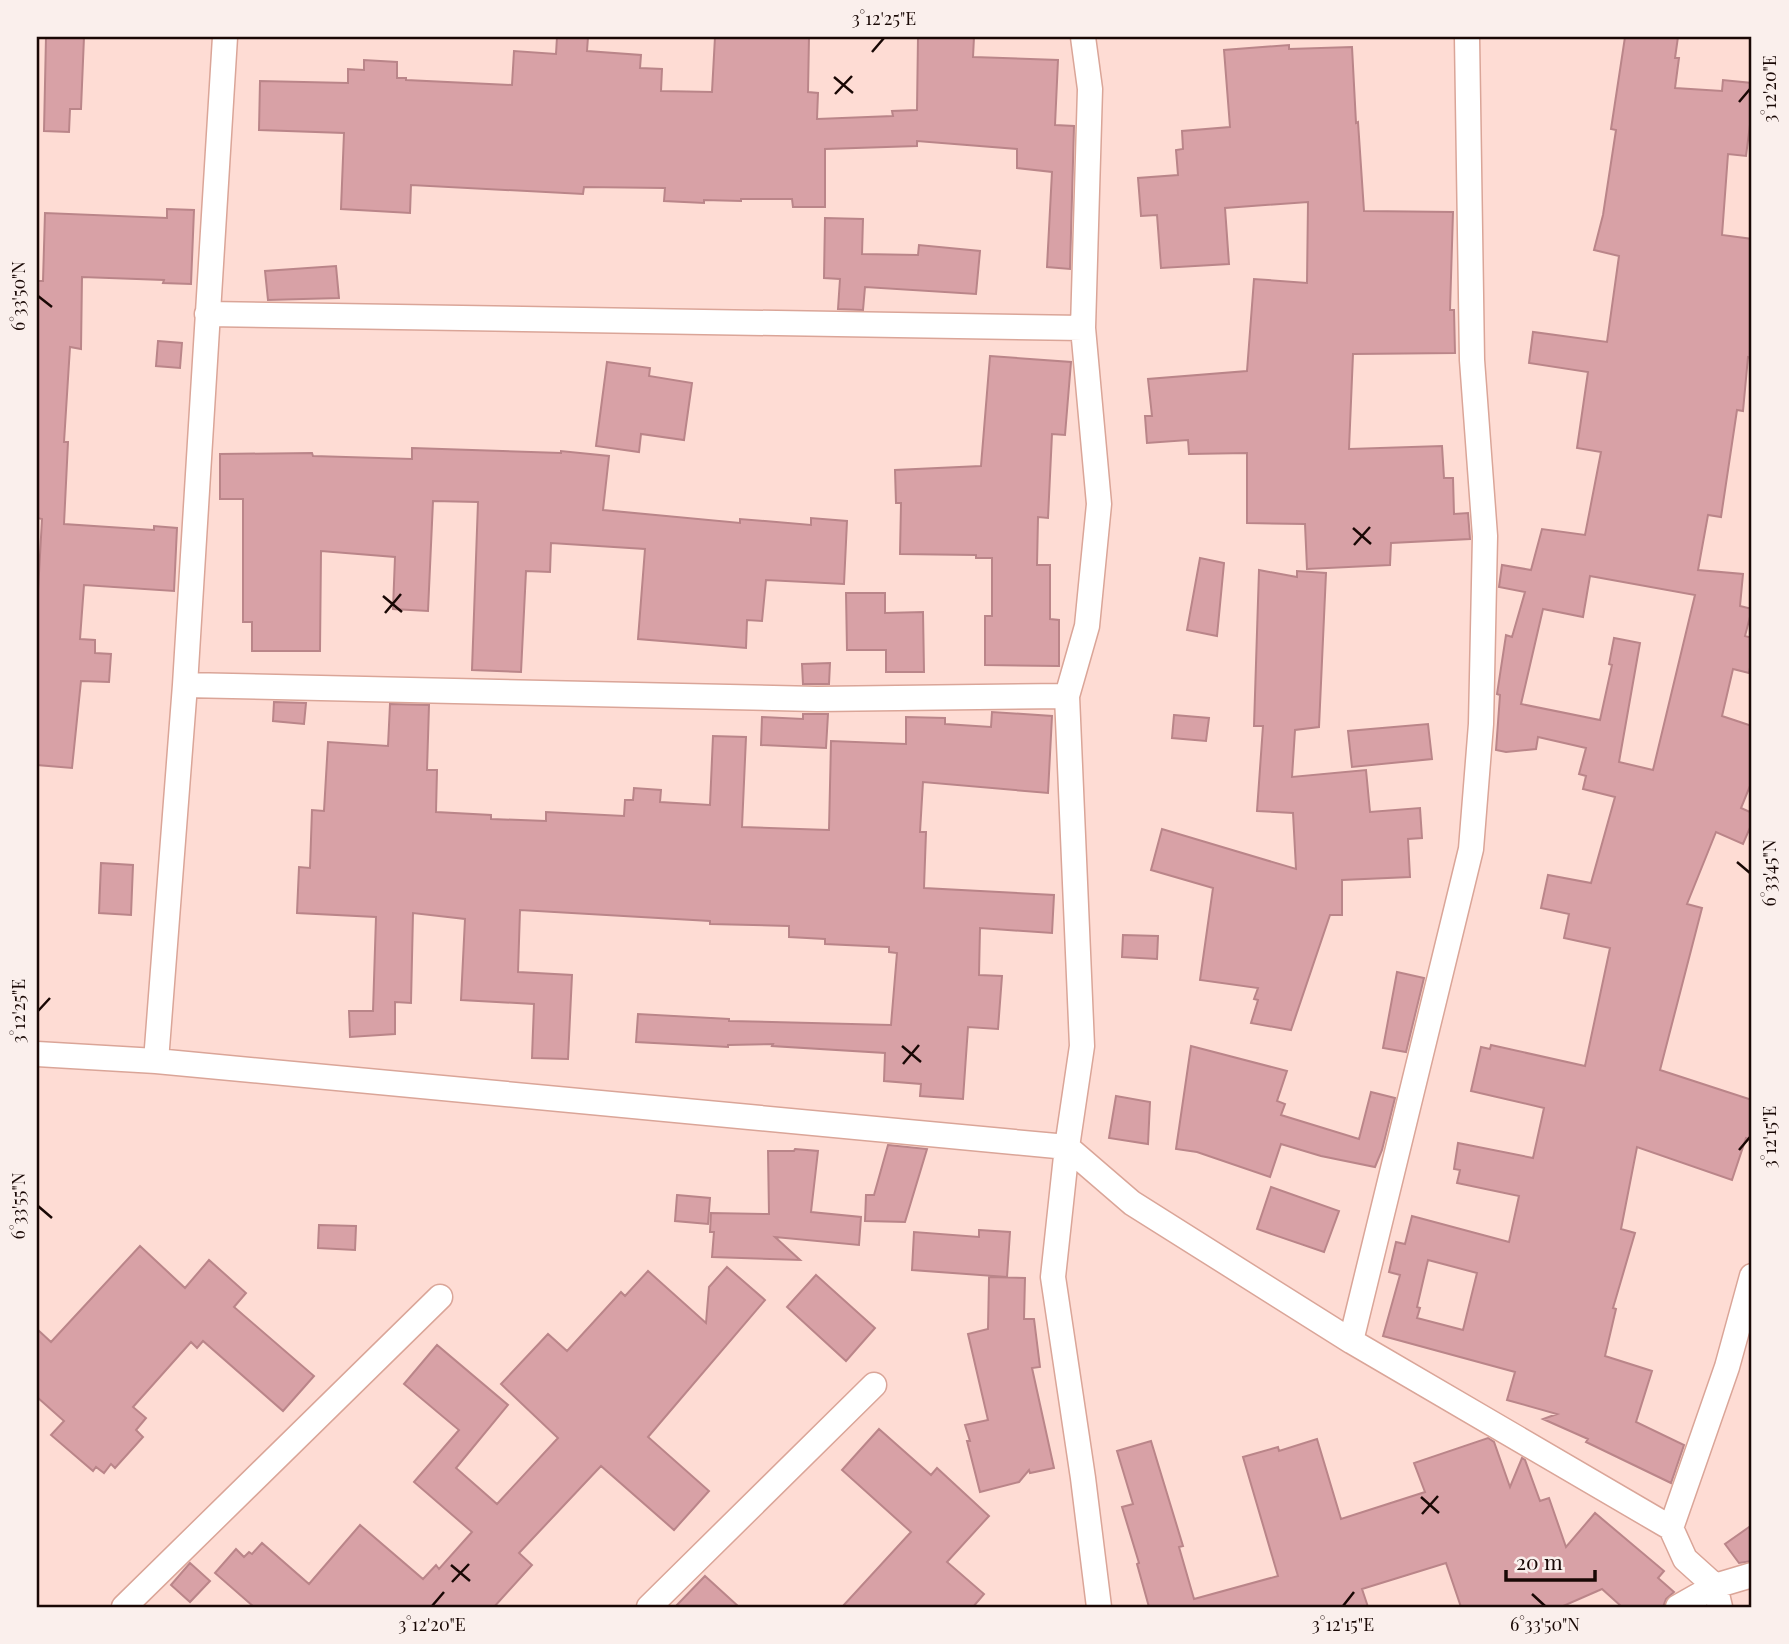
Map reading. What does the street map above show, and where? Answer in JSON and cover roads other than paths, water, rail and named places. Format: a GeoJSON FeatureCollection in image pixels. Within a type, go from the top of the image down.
{"type":"FeatureCollection","features":[{"type":"Feature","properties":{"kind":"street"},"geometry":{"type":"LineString","coordinates":[[156,1061],[185,685],[225,37]]}},
{"type":"Feature","properties":{"kind":"street"},"geometry":{"type":"LineString","coordinates":[[1083,37],[1090,89],[1083,328],[1099,504],[1087,626],[1067,696],[1082,1045],[1067,1147],[1053,1277],[1099,1607]]}},
{"type":"Feature","properties":{"kind":"street"},"geometry":{"type":"LineString","coordinates":[[1351,1341],[1471,849],[1481,724],[1485,536],[1472,360],[1466,37]]}},
{"type":"Feature","properties":{"kind":"street"},"geometry":{"type":"LineString","coordinates":[[207,314],[1083,328]]}},
{"type":"Feature","properties":{"kind":"street"},"geometry":{"type":"LineString","coordinates":[[185,685],[817,699],[1067,696]]}},
{"type":"Feature","properties":{"kind":"street"},"geometry":{"type":"LineString","coordinates":[[37,1054],[156,1061],[1067,1147],[1132,1203],[1351,1341],[1671,1528],[1685,1559],[1718,1597]]}},
{"type":"Feature","properties":{"kind":"street"},"geometry":{"type":"LineString","coordinates":[[1671,1528],[1727,1367],[1752,1276]]}},
{"type":"Feature","properties":{"kind":"street"},"geometry":{"type":"LineString","coordinates":[[124,1607],[440,1297]]}},
{"type":"Feature","properties":{"kind":"street"},"geometry":{"type":"LineString","coordinates":[[649,1607],[874,1385]]}},
{"type":"Feature","properties":{"kind":"street"},"geometry":{"type":"LineString","coordinates":[[1678,1607],[1718,1597],[1752,1576]]}}]}
